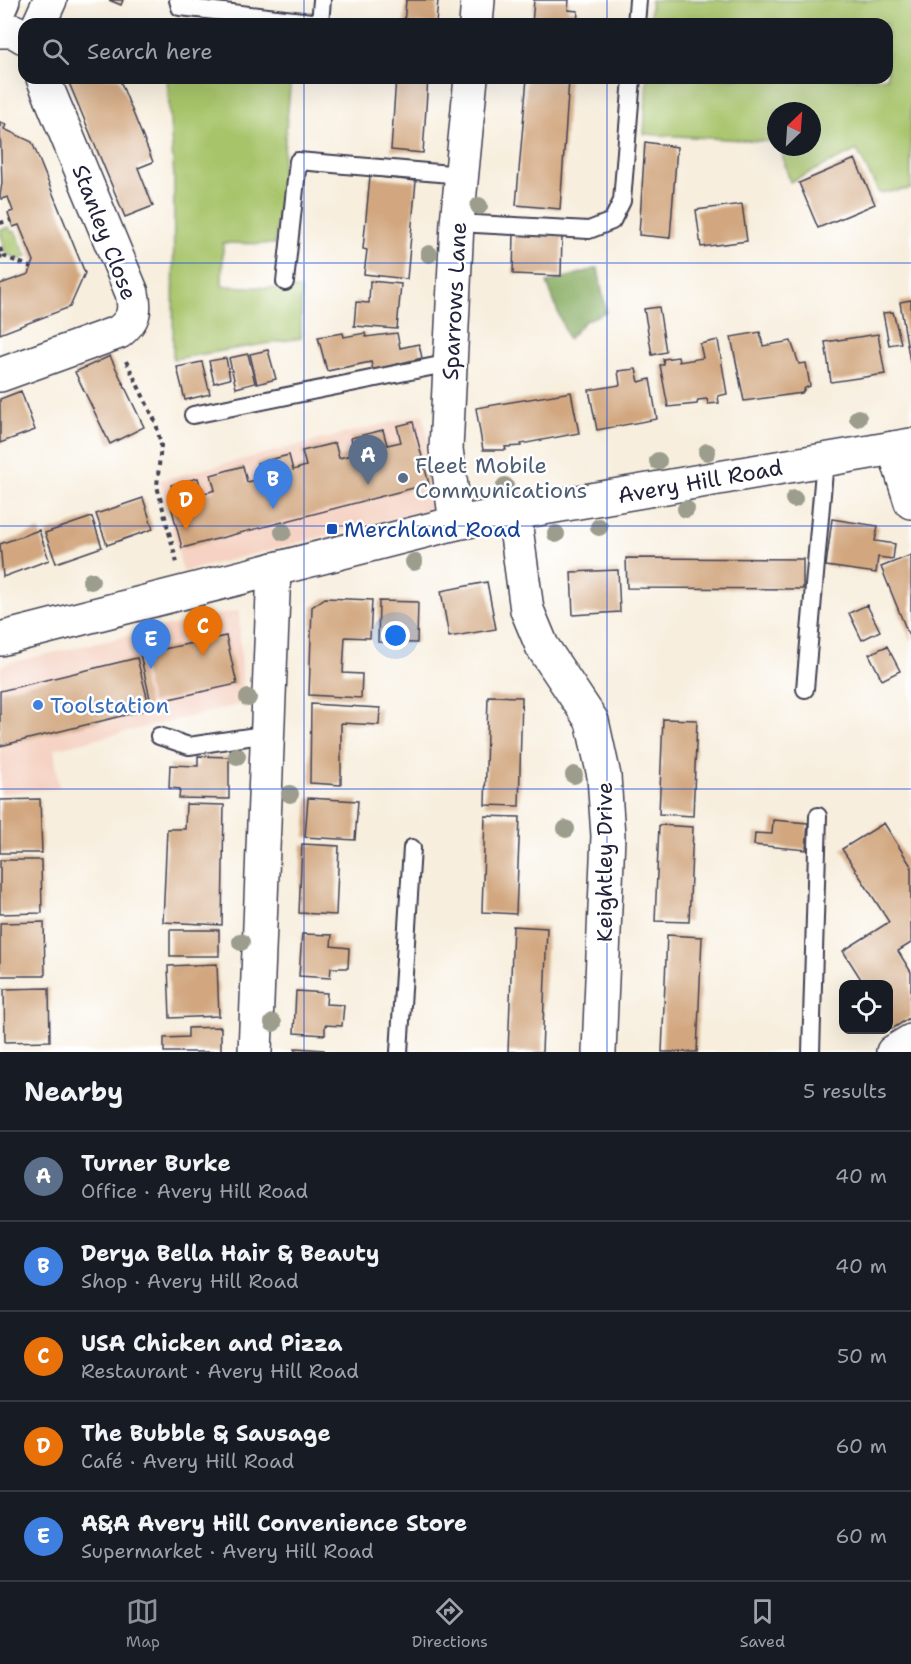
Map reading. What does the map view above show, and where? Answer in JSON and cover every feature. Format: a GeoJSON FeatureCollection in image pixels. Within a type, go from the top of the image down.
{"type":"FeatureCollection","features":[{"type":"Feature","properties":{"kind":"street"},"geometry":{"type":"LineString","coordinates":[[0,7],[3,0]]}},
{"type":"Feature","properties":{"kind":"street"},"geometry":{"type":"LineString","coordinates":[[42,18],[50,0]]}},
{"type":"Feature","properties":{"kind":"street"},"geometry":{"type":"LineString","coordinates":[[476,18],[478,0]]}},
{"type":"Feature","properties":{"kind":"street"},"geometry":{"type":"LineString","coordinates":[[0,31],[14,31],[18,33]]}},
{"type":"Feature","properties":{"kind":"street","name":"Stanley Close"},"geometry":{"type":"LineString","coordinates":[[0,375],[113,334],[129,324],[135,314],[132,293],[46,84]]}},
{"type":"Feature","properties":{"kind":"street","name":"Sparrows Lane"},"geometry":{"type":"LineString","coordinates":[[456,523],[446,449],[457,224],[470,84]]}},
{"type":"Feature","properties":{"kind":"street"},"geometry":{"type":"LineString","coordinates":[[903,447],[911,502]]}},
{"type":"Feature","properties":{"kind":"street","name":"Avery Hill Road"},"geometry":{"type":"LineString","coordinates":[[0,639],[456,523],[903,447]]}},
{"type":"Feature","properties":{"kind":"street","name":"Keightley Drive"},"geometry":{"type":"LineString","coordinates":[[514,513],[527,610],[542,646],[592,721],[604,776],[608,836],[599,1052]]}},
{"type":"Feature","properties":{"kind":"street"},"geometry":{"type":"LineString","coordinates":[[255,1052],[274,569]]}},
{"type":"Feature","properties":{"kind":"street"},"geometry":{"type":"LineString","coordinates":[[894,1052],[911,1041]]}},
{"type":"Feature","properties":{"kind":"lane"},"geometry":{"type":"LineString","coordinates":[[178,0],[180,8],[280,18]]}},
{"type":"Feature","properties":{"kind":"lane"},"geometry":{"type":"LineString","coordinates":[[320,18],[322,0]]}},
{"type":"Feature","properties":{"kind":"lane"},"geometry":{"type":"LineString","coordinates":[[636,18],[638,0]]}},
{"type":"Feature","properties":{"kind":"lane"},"geometry":{"type":"LineString","coordinates":[[457,224],[589,230],[612,221],[622,201],[632,84]]}},
{"type":"Feature","properties":{"kind":"lane"},"geometry":{"type":"LineString","coordinates":[[285,282],[298,161],[462,175]]}},
{"type":"Feature","properties":{"kind":"lane"},"geometry":{"type":"LineString","coordinates":[[193,414],[450,363]]}},
{"type":"Feature","properties":{"kind":"lane"},"geometry":{"type":"LineString","coordinates":[[805,689],[825,460]]}},
{"type":"Feature","properties":{"kind":"lane"},"geometry":{"type":"LineString","coordinates":[[159,736],[189,746],[268,734]]}},
{"type":"Feature","properties":{"kind":"lane"},"geometry":{"type":"LineString","coordinates":[[811,1052],[818,816]]}},
{"type":"Feature","properties":{"kind":"lane"},"geometry":{"type":"LineString","coordinates":[[399,1052],[412,848]]}},
{"type":"Feature","properties":{"kind":"path"},"geometry":{"type":"LineString","coordinates":[[0,223],[11,220]]}},
{"type":"Feature","properties":{"kind":"path"},"geometry":{"type":"LineString","coordinates":[[0,248],[1,257],[31,267]]}},
{"type":"Feature","properties":{"kind":"path"},"geometry":{"type":"LineString","coordinates":[[113,334],[156,423],[161,445],[157,486],[184,593]]}},
{"type":"Feature","properties":{"kind":"shaded area"},"geometry":{"type":"Polygon","coordinates":[[[423,414],[442,506],[183,572],[160,480],[423,414]]]}},
{"type":"Feature","properties":{"kind":"shaded area"},"geometry":{"type":"Polygon","coordinates":[[[239,610],[243,704],[54,749],[59,788],[0,793],[0,665],[239,610]]]}},
{"type":"Feature","properties":{"kind":"green space"},"geometry":{"type":"Polygon","coordinates":[[[651,0],[911,0],[911,189],[879,193],[857,150],[790,182],[783,156],[821,156],[821,102],[767,102],[767,141],[644,134],[647,84],[893,84],[893,18],[650,18],[651,0]]]}},
{"type":"Feature","properties":{"kind":"green space"},"geometry":{"type":"Polygon","coordinates":[[[167,84],[290,84],[275,244],[223,243],[222,286],[301,289],[301,338],[173,359],[174,177],[167,84]]]}},
{"type":"Feature","properties":{"kind":"green space"},"geometry":{"type":"Polygon","coordinates":[[[9,227],[12,233],[15,231],[27,256],[20,260],[5,253],[0,230],[9,227]]]}},
{"type":"Feature","properties":{"kind":"green space"},"geometry":{"type":"Polygon","coordinates":[[[598,268],[606,312],[585,321],[568,339],[547,283],[598,268]]]}},
{"type":"Feature","properties":{"kind":"building"},"geometry":{"type":"Polygon","coordinates":[[[109,0],[123,0],[121,5],[109,0]]]}},
{"type":"Feature","properties":{"kind":"building"},"geometry":{"type":"Polygon","coordinates":[[[406,0],[438,0],[436,18],[404,18],[406,0]]]}},
{"type":"Feature","properties":{"kind":"building"},"geometry":{"type":"Polygon","coordinates":[[[534,0],[569,0],[568,10],[578,11],[577,18],[532,18],[534,0]]]}},
{"type":"Feature","properties":{"kind":"building"},"geometry":{"type":"Polygon","coordinates":[[[70,84],[121,84],[153,162],[138,168],[153,206],[125,217],[70,84]]]}},
{"type":"Feature","properties":{"kind":"building"},"geometry":{"type":"Polygon","coordinates":[[[396,84],[428,84],[423,153],[391,150],[396,84]]]}},
{"type":"Feature","properties":{"kind":"building"},"geometry":{"type":"Polygon","coordinates":[[[526,84],[569,84],[560,209],[516,205],[526,84]]]}},
{"type":"Feature","properties":{"kind":"building"},"geometry":{"type":"Polygon","coordinates":[[[0,122],[6,125],[4,129],[32,142],[85,273],[70,307],[0,334],[0,284],[29,274],[34,261],[19,225],[13,227],[8,213],[13,211],[8,197],[1,199],[0,196],[2,183],[0,122]]]}},
{"type":"Feature","properties":{"kind":"building"},"geometry":{"type":"Polygon","coordinates":[[[645,142],[677,147],[670,238],[639,235],[645,142]]]}},
{"type":"Feature","properties":{"kind":"building"},"geometry":{"type":"Polygon","coordinates":[[[855,159],[875,204],[818,228],[799,183],[855,159]]]}},
{"type":"Feature","properties":{"kind":"building"},"geometry":{"type":"Polygon","coordinates":[[[370,176],[416,181],[407,279],[364,274],[367,250],[363,249],[370,176]]]}},
{"type":"Feature","properties":{"kind":"building"},"geometry":{"type":"Polygon","coordinates":[[[742,204],[747,241],[701,247],[696,210],[742,204]]]}},
{"type":"Feature","properties":{"kind":"building"},"geometry":{"type":"Polygon","coordinates":[[[514,233],[562,235],[561,276],[513,274],[514,233]]]}},
{"type":"Feature","properties":{"kind":"building"},"geometry":{"type":"Polygon","coordinates":[[[370,281],[401,284],[397,329],[354,326],[356,302],[369,303],[370,281]]]}},
{"type":"Feature","properties":{"kind":"building"},"geometry":{"type":"Polygon","coordinates":[[[911,300],[911,362],[910,362],[900,302],[911,300]]]}},
{"type":"Feature","properties":{"kind":"building"},"geometry":{"type":"Polygon","coordinates":[[[659,307],[666,352],[652,355],[644,309],[659,307]]]}},
{"type":"Feature","properties":{"kind":"building"},"geometry":{"type":"Polygon","coordinates":[[[893,312],[901,343],[889,345],[883,313],[893,312]]]}},
{"type":"Feature","properties":{"kind":"building"},"geometry":{"type":"Polygon","coordinates":[[[760,332],[763,346],[791,341],[799,364],[806,363],[810,386],[802,393],[744,401],[731,337],[760,332]]]}},
{"type":"Feature","properties":{"kind":"building"},"geometry":{"type":"Polygon","coordinates":[[[343,333],[344,337],[365,333],[366,337],[397,333],[400,348],[419,344],[422,358],[373,370],[371,362],[327,371],[318,337],[343,333]]]}},
{"type":"Feature","properties":{"kind":"building"},"geometry":{"type":"Polygon","coordinates":[[[878,334],[885,374],[831,382],[825,342],[878,334]]]}},
{"type":"Feature","properties":{"kind":"building"},"geometry":{"type":"Polygon","coordinates":[[[718,340],[727,394],[718,396],[719,403],[708,404],[707,399],[698,400],[697,404],[668,407],[660,365],[664,365],[663,359],[678,357],[679,362],[703,358],[700,344],[718,340]]]}},
{"type":"Feature","properties":{"kind":"building"},"geometry":{"type":"Polygon","coordinates":[[[268,350],[276,379],[257,384],[250,354],[268,350]]]}},
{"type":"Feature","properties":{"kind":"building"},"geometry":{"type":"Polygon","coordinates":[[[248,354],[255,383],[236,388],[229,358],[248,354]]]}},
{"type":"Feature","properties":{"kind":"building"},"geometry":{"type":"Polygon","coordinates":[[[110,356],[144,427],[110,444],[75,372],[110,356]]]}},
{"type":"Feature","properties":{"kind":"building"},"geometry":{"type":"Polygon","coordinates":[[[226,358],[230,379],[214,383],[209,361],[226,358]]]}},
{"type":"Feature","properties":{"kind":"building"},"geometry":{"type":"Polygon","coordinates":[[[202,362],[210,394],[185,400],[177,367],[202,362]]]}},
{"type":"Feature","properties":{"kind":"building"},"geometry":{"type":"Polygon","coordinates":[[[636,369],[639,382],[650,379],[657,419],[597,430],[589,390],[620,385],[618,371],[636,369]]]}},
{"type":"Feature","properties":{"kind":"building"},"geometry":{"type":"Polygon","coordinates":[[[21,391],[35,430],[0,443],[0,399],[21,391]]]}},
{"type":"Feature","properties":{"kind":"building"},"geometry":{"type":"Polygon","coordinates":[[[571,392],[579,433],[521,444],[521,446],[505,447],[506,450],[483,450],[476,408],[571,392]]]}},
{"type":"Feature","properties":{"kind":"building"},"geometry":{"type":"Polygon","coordinates":[[[413,422],[429,484],[182,548],[170,502],[175,500],[171,485],[198,478],[202,493],[209,492],[215,490],[211,475],[243,466],[247,482],[261,479],[257,463],[289,455],[293,470],[306,466],[302,451],[335,443],[339,458],[355,454],[351,438],[383,430],[387,445],[401,442],[397,426],[413,422]]]}},
{"type":"Feature","properties":{"kind":"building"},"geometry":{"type":"Polygon","coordinates":[[[143,498],[153,529],[107,545],[96,514],[143,498]]]}},
{"type":"Feature","properties":{"kind":"building"},"geometry":{"type":"Polygon","coordinates":[[[92,517],[102,547],[56,563],[45,533],[92,517]]]}},
{"type":"Feature","properties":{"kind":"building"},"geometry":{"type":"Polygon","coordinates":[[[832,519],[878,526],[875,541],[895,544],[893,559],[878,557],[876,573],[826,566],[832,519]]]}},
{"type":"Feature","properties":{"kind":"building"},"geometry":{"type":"Polygon","coordinates":[[[39,530],[49,560],[3,577],[0,544],[39,530]]]}},
{"type":"Feature","properties":{"kind":"building"},"geometry":{"type":"Polygon","coordinates":[[[911,555],[911,641],[881,567],[911,555]]]}},
{"type":"Feature","properties":{"kind":"building"},"geometry":{"type":"Polygon","coordinates":[[[626,558],[803,559],[803,589],[627,588],[626,558]]]}},
{"type":"Feature","properties":{"kind":"building"},"geometry":{"type":"Polygon","coordinates":[[[618,570],[620,612],[573,615],[571,572],[618,570]]]}},
{"type":"Feature","properties":{"kind":"building"},"geometry":{"type":"Polygon","coordinates":[[[487,582],[496,629],[449,637],[441,591],[487,582]]]}},
{"type":"Feature","properties":{"kind":"building"},"geometry":{"type":"Polygon","coordinates":[[[325,598],[372,600],[370,638],[345,637],[343,673],[362,674],[361,698],[309,695],[312,607],[325,598]]]}},
{"type":"Feature","properties":{"kind":"building"},"geometry":{"type":"Polygon","coordinates":[[[379,601],[418,602],[417,643],[378,642],[379,601]]]}},
{"type":"Feature","properties":{"kind":"building"},"geometry":{"type":"Polygon","coordinates":[[[867,605],[880,631],[862,640],[849,613],[867,605]]]}},
{"type":"Feature","properties":{"kind":"building"},"geometry":{"type":"Polygon","coordinates":[[[226,636],[237,684],[151,703],[140,654],[226,636]]]}},
{"type":"Feature","properties":{"kind":"building"},"geometry":{"type":"Polygon","coordinates":[[[887,646],[900,671],[882,680],[869,654],[887,646]]]}},
{"type":"Feature","properties":{"kind":"building"},"geometry":{"type":"Polygon","coordinates":[[[137,658],[150,709],[0,746],[0,691],[137,658]]]}},
{"type":"Feature","properties":{"kind":"building"},"geometry":{"type":"Polygon","coordinates":[[[488,696],[522,697],[519,806],[485,805],[488,696]]]}},
{"type":"Feature","properties":{"kind":"building"},"geometry":{"type":"Polygon","coordinates":[[[311,704],[380,708],[379,725],[341,723],[341,785],[310,783],[311,704]]]}},
{"type":"Feature","properties":{"kind":"building"},"geometry":{"type":"Polygon","coordinates":[[[663,719],[697,720],[693,816],[659,814],[663,719]]]}},
{"type":"Feature","properties":{"kind":"building"},"geometry":{"type":"Polygon","coordinates":[[[198,756],[229,757],[229,799],[179,798],[180,789],[169,788],[170,765],[198,766],[198,756]]]}},
{"type":"Feature","properties":{"kind":"building"},"geometry":{"type":"Polygon","coordinates":[[[308,798],[358,801],[355,840],[305,837],[308,798]]]}},
{"type":"Feature","properties":{"kind":"building"},"geometry":{"type":"Polygon","coordinates":[[[40,799],[42,853],[0,853],[0,800],[40,799]]]}},
{"type":"Feature","properties":{"kind":"building"},"geometry":{"type":"Polygon","coordinates":[[[186,804],[224,805],[222,925],[163,922],[167,829],[185,829],[186,804]]]}},
{"type":"Feature","properties":{"kind":"building"},"geometry":{"type":"Polygon","coordinates":[[[485,816],[520,817],[516,914],[482,912],[485,816]]]}},
{"type":"Feature","properties":{"kind":"building"},"geometry":{"type":"Polygon","coordinates":[[[773,820],[808,823],[806,850],[754,845],[755,833],[772,834],[773,820]]]}},
{"type":"Feature","properties":{"kind":"building"},"geometry":{"type":"Polygon","coordinates":[[[884,823],[911,866],[911,943],[898,951],[911,972],[911,1017],[893,1028],[893,980],[861,980],[843,951],[889,922],[842,849],[884,823]]]}},
{"type":"Feature","properties":{"kind":"building"},"geometry":{"type":"Polygon","coordinates":[[[659,825],[693,827],[689,922],[655,921],[659,825]]]}},
{"type":"Feature","properties":{"kind":"building"},"geometry":{"type":"Polygon","coordinates":[[[302,844],[339,846],[336,915],[299,913],[302,844]]]}},
{"type":"Feature","properties":{"kind":"building"},"geometry":{"type":"Polygon","coordinates":[[[0,860],[41,860],[42,913],[0,914],[0,860]]]}},
{"type":"Feature","properties":{"kind":"building"},"geometry":{"type":"Polygon","coordinates":[[[44,922],[45,976],[0,976],[0,923],[44,922]]]}},
{"type":"Feature","properties":{"kind":"building"},"geometry":{"type":"Polygon","coordinates":[[[513,926],[547,928],[542,1052],[508,1052],[513,926]]]}},
{"type":"Feature","properties":{"kind":"building"},"geometry":{"type":"Polygon","coordinates":[[[170,930],[219,930],[219,956],[170,956],[170,930]]]}},
{"type":"Feature","properties":{"kind":"building"},"geometry":{"type":"Polygon","coordinates":[[[302,934],[332,935],[331,946],[349,948],[348,968],[331,968],[330,978],[299,976],[302,934]]]}},
{"type":"Feature","properties":{"kind":"building"},"geometry":{"type":"Polygon","coordinates":[[[667,935],[702,937],[697,1052],[662,1052],[667,935]]]}},
{"type":"Feature","properties":{"kind":"building"},"geometry":{"type":"Polygon","coordinates":[[[217,964],[219,1016],[170,1018],[168,966],[217,964]]]}},
{"type":"Feature","properties":{"kind":"building"},"geometry":{"type":"Polygon","coordinates":[[[49,988],[50,1041],[5,1042],[4,989],[49,988]]]}},
{"type":"Feature","properties":{"kind":"building"},"geometry":{"type":"Polygon","coordinates":[[[296,991],[327,993],[326,1004],[344,1005],[342,1026],[325,1025],[325,1035],[294,1033],[296,991]]]}},
{"type":"Feature","properties":{"kind":"building"},"geometry":{"type":"Polygon","coordinates":[[[221,1027],[221,1052],[164,1052],[164,1038],[188,1037],[188,1028],[221,1027]]]}},
{"type":"Feature","properties":{"kind":"building"},"geometry":{"type":"Polygon","coordinates":[[[295,1048],[324,1050],[324,1052],[295,1052],[295,1048]]]}},
{"type":"Feature","properties":{"kind":"place","name":"Fleet Mobile Communications"},"geometry":{"type":"Point","coordinates":[403,478]}},
{"type":"Feature","properties":{"kind":"place","name":"Turner Burke"},"geometry":{"type":"Point","coordinates":[368,485]}},
{"type":"Feature","properties":{"kind":"place","name":"Derya Bella Hair & Beauty"},"geometry":{"type":"Point","coordinates":[273,509]}},
{"type":"Feature","properties":{"kind":"place","name":"Merchland Road"},"geometry":{"type":"Point","coordinates":[332,529]}},
{"type":"Feature","properties":{"kind":"place","name":"The Bubble & Sausage"},"geometry":{"type":"Point","coordinates":[186,530]}},
{"type":"Feature","properties":{"kind":"place","name":"USA Chicken and Pizza"},"geometry":{"type":"Point","coordinates":[203,656]}},
{"type":"Feature","properties":{"kind":"place","name":"A&A Avery Hill Convenience Store"},"geometry":{"type":"Point","coordinates":[151,669]}},
{"type":"Feature","properties":{"kind":"place","name":"Toolstation"},"geometry":{"type":"Point","coordinates":[38,705]}}]}
